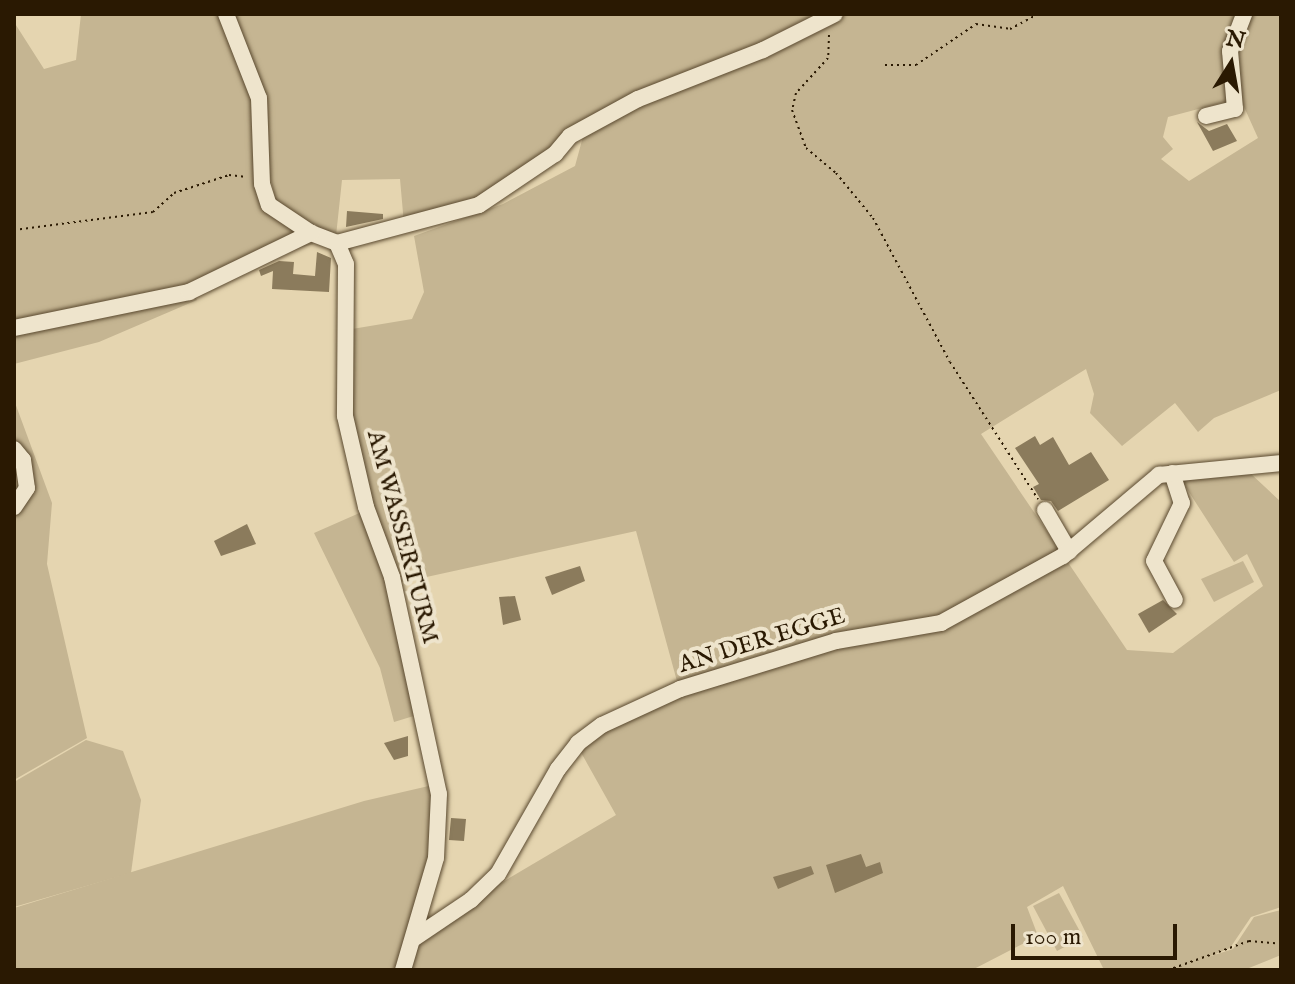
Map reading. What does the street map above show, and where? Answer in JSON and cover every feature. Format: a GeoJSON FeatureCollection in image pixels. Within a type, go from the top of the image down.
{"type":"FeatureCollection","features":[{"type":"Feature","properties":{"kind":"street"},"geometry":{"type":"LineString","coordinates":[[226,14],[259,98],[262,184],[269,205],[311,233],[337,243],[479,205],[555,154],[570,136],[638,99],[763,50],[830,17]]}},
{"type":"Feature","properties":{"kind":"street"},"geometry":{"type":"LineString","coordinates":[[1206,116],[1235,109],[1230,51],[1244,14]]}},
{"type":"Feature","properties":{"kind":"street"},"geometry":{"type":"LineString","coordinates":[[14,328],[189,292],[311,233]]}},
{"type":"Feature","properties":{"kind":"street","name":"AM WASSERTURM"},"geometry":{"type":"LineString","coordinates":[[337,243],[346,264],[350,440],[392,577],[439,794],[436,858],[403,970]]}},
{"type":"Feature","properties":{"kind":"street"},"geometry":{"type":"LineString","coordinates":[[14,449],[23,460],[27,488],[14,507]]}},
{"type":"Feature","properties":{"kind":"street","name":"AN DER EGGE"},"geometry":{"type":"LineString","coordinates":[[413,939],[471,900],[498,874],[558,769],[578,743],[602,725],[680,689],[836,641],[941,623],[1069,551],[1159,475],[1281,463]]}},
{"type":"Feature","properties":{"kind":"street"},"geometry":{"type":"LineString","coordinates":[[1172,473],[1182,503],[1154,561],[1175,600]]}},
{"type":"Feature","properties":{"kind":"street"},"geometry":{"type":"LineString","coordinates":[[1045,510],[1069,551]]}},
{"type":"Feature","properties":{"kind":"path"},"geometry":{"type":"LineString","coordinates":[[885,65],[916,65],[976,24],[1010,29],[1038,14]]}},
{"type":"Feature","properties":{"kind":"path"},"geometry":{"type":"LineString","coordinates":[[830,17],[828,58],[796,93],[792,110],[806,148],[836,173],[873,218],[950,362],[1045,510]]}},
{"type":"Feature","properties":{"kind":"path"},"geometry":{"type":"LineString","coordinates":[[14,230],[153,212],[174,193],[229,175],[262,184]]}},
{"type":"Feature","properties":{"kind":"path"},"geometry":{"type":"LineString","coordinates":[[1168,970],[1249,941],[1281,944]]}},
{"type":"Feature","properties":{"kind":"shaded area"},"geometry":{"type":"Polygon","coordinates":[[[81,14],[223,14],[256,106],[257,185],[286,226],[314,244],[276,254],[192,290],[197,300],[99,342],[14,364],[14,22],[44,69],[76,60],[81,14]]]}},
{"type":"Feature","properties":{"kind":"shaded area"},"geometry":{"type":"Polygon","coordinates":[[[232,14],[1281,14],[1281,390],[1214,418],[1198,432],[1175,403],[1122,446],[1090,413],[1094,394],[1086,369],[981,434],[1061,552],[953,613],[678,685],[636,531],[399,583],[367,494],[348,393],[352,329],[412,319],[424,292],[414,236],[503,204],[575,166],[587,122],[502,189],[404,224],[400,179],[342,180],[336,236],[291,215],[276,202],[232,14]],[[1240,98],[1168,117],[1163,137],[1173,149],[1161,159],[1189,181],[1258,138],[1240,98]]]}},
{"type":"Feature","properties":{"kind":"shaded area"},"geometry":{"type":"Polygon","coordinates":[[[14,400],[52,503],[47,564],[87,738],[14,780],[14,400]]]}},
{"type":"Feature","properties":{"kind":"shaded area"},"geometry":{"type":"Polygon","coordinates":[[[1250,473],[1281,502],[1281,907],[1251,917],[1230,948],[1208,957],[1233,949],[1254,917],[1281,910],[1281,955],[1244,970],[1104,970],[1063,886],[1027,907],[1038,936],[972,970],[406,970],[418,932],[616,815],[574,740],[679,692],[837,643],[902,634],[1065,558],[1127,650],[1173,653],[1263,586],[1247,554],[1234,562],[1178,475],[1250,473]]]}},
{"type":"Feature","properties":{"kind":"shaded area"},"geometry":{"type":"Polygon","coordinates":[[[364,511],[387,576],[417,715],[394,722],[380,668],[314,533],[364,511]]]}},
{"type":"Feature","properties":{"kind":"shaded area"},"geometry":{"type":"Polygon","coordinates":[[[1243,561],[1254,582],[1214,602],[1201,579],[1243,561]]]}},
{"type":"Feature","properties":{"kind":"shaded area"},"geometry":{"type":"Polygon","coordinates":[[[86,740],[123,751],[141,800],[131,873],[14,907],[14,782],[86,740]]]}},
{"type":"Feature","properties":{"kind":"shaded area"},"geometry":{"type":"Polygon","coordinates":[[[433,785],[432,857],[398,970],[14,970],[14,908],[364,801],[433,785]]]}},
{"type":"Feature","properties":{"kind":"shaded area"},"geometry":{"type":"Polygon","coordinates":[[[1059,893],[1083,937],[1057,951],[1033,906],[1059,893]]]}},
{"type":"Feature","properties":{"kind":"building"},"geometry":{"type":"Polygon","coordinates":[[[1197,122],[1209,131],[1227,124],[1237,141],[1213,151],[1197,122]]]}},
{"type":"Feature","properties":{"kind":"building"},"geometry":{"type":"Polygon","coordinates":[[[347,211],[383,214],[383,219],[346,227],[347,211]]]}},
{"type":"Feature","properties":{"kind":"building"},"geometry":{"type":"Polygon","coordinates":[[[317,252],[331,258],[329,292],[272,289],[273,271],[261,276],[259,270],[279,261],[294,262],[293,274],[315,276],[317,252]]]}},
{"type":"Feature","properties":{"kind":"building"},"geometry":{"type":"Polygon","coordinates":[[[1035,436],[1040,445],[1053,437],[1069,465],[1091,452],[1109,480],[1058,511],[1051,501],[1041,500],[1033,487],[1039,484],[1015,448],[1035,436]]]}},
{"type":"Feature","properties":{"kind":"building"},"geometry":{"type":"Polygon","coordinates":[[[247,524],[256,544],[221,556],[214,541],[247,524]]]}},
{"type":"Feature","properties":{"kind":"building"},"geometry":{"type":"Polygon","coordinates":[[[580,566],[585,581],[552,595],[545,577],[580,566]]]}},
{"type":"Feature","properties":{"kind":"building"},"geometry":{"type":"Polygon","coordinates":[[[515,596],[521,620],[503,625],[499,597],[515,596]]]}},
{"type":"Feature","properties":{"kind":"building"},"geometry":{"type":"Polygon","coordinates":[[[1163,600],[1177,614],[1149,633],[1138,614],[1163,600]]]}},
{"type":"Feature","properties":{"kind":"building"},"geometry":{"type":"Polygon","coordinates":[[[408,736],[408,756],[394,760],[384,743],[408,736]]]}},
{"type":"Feature","properties":{"kind":"building"},"geometry":{"type":"Polygon","coordinates":[[[451,818],[466,819],[464,841],[449,840],[451,818]]]}},
{"type":"Feature","properties":{"kind":"building"},"geometry":{"type":"Polygon","coordinates":[[[861,854],[866,867],[880,862],[883,873],[835,893],[826,865],[861,854]]]}},
{"type":"Feature","properties":{"kind":"building"},"geometry":{"type":"Polygon","coordinates":[[[811,866],[814,874],[778,889],[773,877],[811,866]]]}}]}
